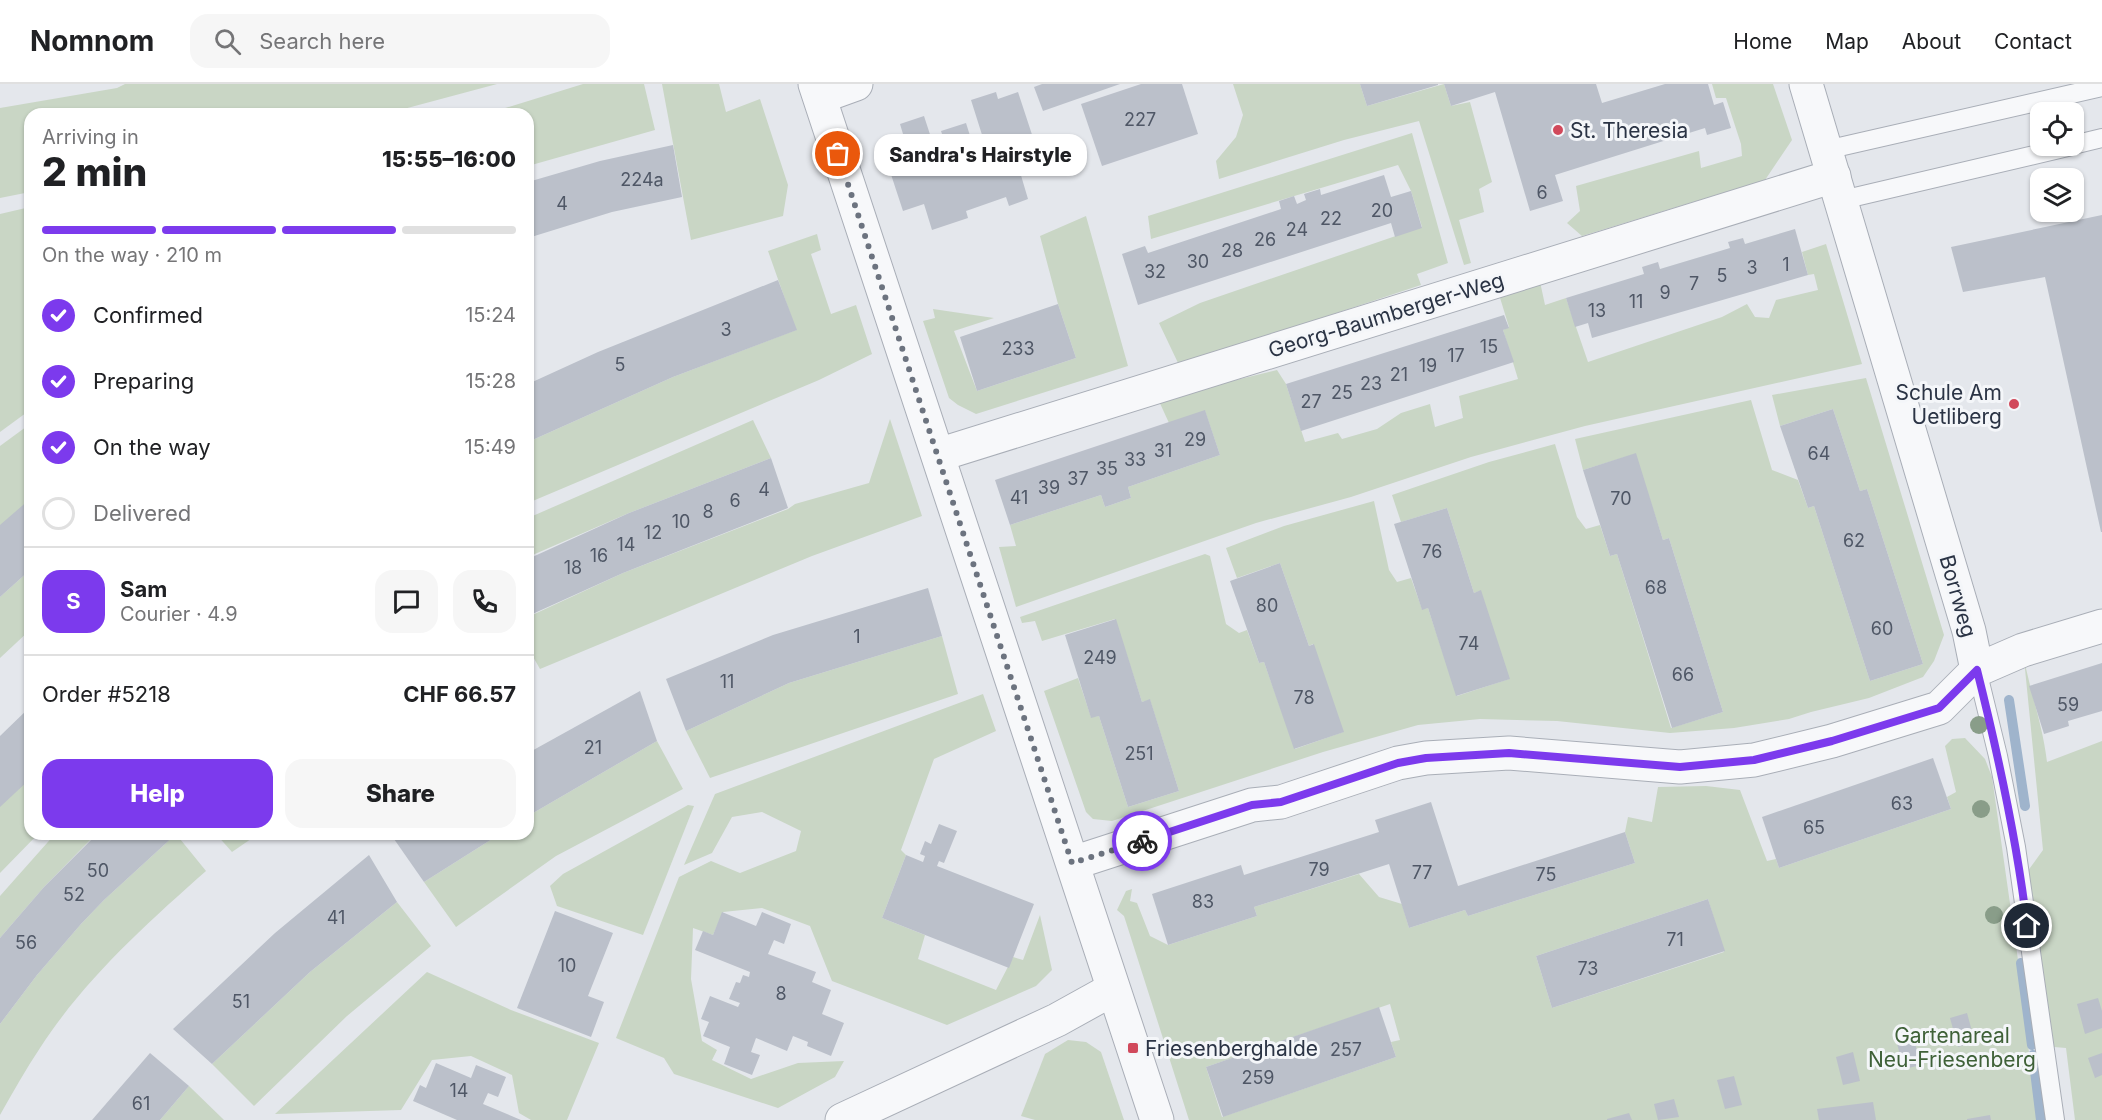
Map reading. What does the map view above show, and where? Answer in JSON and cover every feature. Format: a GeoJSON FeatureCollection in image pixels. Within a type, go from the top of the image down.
{"type":"FeatureCollection","features":[{"type":"Feature","properties":{"kind":"street"},"geometry":{"type":"LineString","coordinates":[[856,84],[818,90],[1157,1120]]}},
{"type":"Feature","properties":{"kind":"street","name":"Borrweg"},"geometry":{"type":"LineString","coordinates":[[1806,84],[1966,620],[1977,670]]}},
{"type":"Feature","properties":{"kind":"street","name":"Georg-Baumberger-Weg"},"geometry":{"type":"LineString","coordinates":[[938,454],[1834,175]]}},
{"type":"Feature","properties":{"kind":"street"},"geometry":{"type":"LineString","coordinates":[[1072,863],[1252,805],[1281,802],[1398,763],[1426,758],[1509,753],[1680,767],[1725,764],[1763,758],[1832,741],[1939,708],[1977,670],[2023,650],[2102,626]]}},
{"type":"Feature","properties":{"kind":"street"},"geometry":{"type":"LineString","coordinates":[[842,1120],[1057,1020],[1113,989]]}},
{"type":"Feature","properties":{"kind":"lane"},"geometry":{"type":"LineString","coordinates":[[1834,175],[2102,87]]}},
{"type":"Feature","properties":{"kind":"lane"},"geometry":{"type":"LineString","coordinates":[[2084,142],[2102,138]]}},
{"type":"Feature","properties":{"kind":"lane"},"geometry":{"type":"LineString","coordinates":[[1834,175],[2030,150]]}},
{"type":"Feature","properties":{"kind":"lane","name":"Borrweg"},"geometry":{"type":"LineString","coordinates":[[1977,670],[1998,756],[2016,847],[2055,1120]]}},
{"type":"Feature","properties":{"kind":"green space"},"geometry":{"type":"Polygon","coordinates":[[[125,84],[497,84],[407,108],[24,108],[24,193],[0,198],[0,108],[117,88],[125,84]]]}},
{"type":"Feature","properties":{"kind":"green space"},"geometry":{"type":"Polygon","coordinates":[[[583,84],[644,84],[655,130],[534,164],[534,108],[505,108],[583,84]]]}},
{"type":"Feature","properties":{"kind":"green space"},"geometry":{"type":"Polygon","coordinates":[[[662,84],[719,84],[726,112],[760,99],[788,185],[783,216],[691,240],[662,84]]]}},
{"type":"Feature","properties":{"kind":"green space"},"geometry":{"type":"Polygon","coordinates":[[[1233,84],[1360,84],[1367,106],[1444,84],[1451,106],[1470,102],[1492,182],[1479,189],[1484,212],[1459,220],[1471,263],[1464,265],[1419,121],[1344,140],[1219,179],[1216,161],[1236,137],[1243,115],[1233,84]]]}},
{"type":"Feature","properties":{"kind":"green space"},"geometry":{"type":"Polygon","coordinates":[[[1712,84],[1773,84],[1792,140],[1765,180],[1582,236],[1567,223],[1580,211],[1576,186],[1699,151],[1701,168],[1742,156],[1741,144],[1726,98],[1716,98],[1712,84]]]}},
{"type":"Feature","properties":{"kind":"green space"},"geometry":{"type":"Polygon","coordinates":[[[1412,133],[1448,263],[1417,274],[1421,285],[1179,365],[1159,323],[1200,303],[1422,227],[1411,191],[1398,165],[1151,239],[1148,216],[1412,133]]]}},
{"type":"Feature","properties":{"kind":"green space"},"geometry":{"type":"Polygon","coordinates":[[[24,208],[24,414],[0,432],[0,214],[24,208]]]}},
{"type":"Feature","properties":{"kind":"green space"},"geometry":{"type":"Polygon","coordinates":[[[1086,216],[1128,366],[976,414],[958,405],[949,398],[923,321],[935,318],[933,309],[994,318],[954,331],[977,391],[1076,358],[1058,304],[1040,236],[1086,216]]]}},
{"type":"Feature","properties":{"kind":"green space"},"geometry":{"type":"Polygon","coordinates":[[[817,234],[821,250],[811,254],[831,314],[856,305],[872,354],[819,380],[534,500],[534,439],[673,377],[796,330],[768,251],[817,234]]]}},
{"type":"Feature","properties":{"kind":"green space"},"geometry":{"type":"Polygon","coordinates":[[[1826,244],[1862,364],[1585,426],[1471,457],[1351,497],[1256,523],[1016,607],[999,547],[1016,546],[1010,525],[1101,495],[1105,507],[1131,498],[1128,487],[1220,455],[1205,411],[1169,423],[1158,399],[1277,370],[1286,384],[1305,442],[1338,433],[1342,439],[1377,429],[1401,413],[1430,404],[1435,427],[1463,418],[1459,396],[1518,379],[1503,330],[1509,327],[1497,288],[1539,277],[1545,305],[1566,298],[1588,362],[1722,317],[1747,304],[1755,317],[1769,318],[1776,300],[1818,290],[1814,274],[1808,275],[1802,252],[1826,244]]]}},
{"type":"Feature","properties":{"kind":"green space"},"geometry":{"type":"Polygon","coordinates":[[[1866,378],[1944,635],[1934,661],[1923,677],[1869,698],[1789,719],[1734,728],[1670,733],[1557,721],[1480,719],[1418,725],[1323,752],[1112,821],[1093,819],[1086,812],[1044,691],[1078,678],[1091,717],[1099,716],[1128,807],[1179,791],[1150,700],[1142,702],[1115,619],[1042,641],[1035,621],[1022,623],[1020,617],[1205,554],[1210,556],[1226,624],[1239,633],[1247,630],[1259,663],[1264,662],[1295,749],[1343,732],[1313,644],[1309,646],[1280,563],[1237,578],[1226,548],[1284,526],[1374,501],[1389,570],[1397,582],[1411,578],[1422,609],[1428,608],[1457,696],[1509,679],[1480,591],[1474,593],[1447,508],[1401,522],[1392,495],[1489,462],[1555,444],[1577,517],[1586,529],[1600,525],[1610,556],[1617,554],[1671,728],[1723,712],[1669,538],[1663,540],[1635,454],[1583,470],[1575,439],[1751,400],[1772,470],[1798,480],[1808,508],[1814,506],[1870,681],[1923,664],[1867,489],[1860,491],[1833,409],[1780,426],[1772,395],[1866,378]]]}},
{"type":"Feature","properties":{"kind":"green space"},"geometry":{"type":"Polygon","coordinates":[[[890,419],[922,516],[812,556],[540,669],[534,658],[534,614],[623,573],[788,509],[795,504],[869,483],[890,419]]]}},
{"type":"Feature","properties":{"kind":"green space"},"geometry":{"type":"Polygon","coordinates":[[[753,420],[771,458],[629,513],[534,554],[534,515],[753,420]]]}},
{"type":"Feature","properties":{"kind":"green space"},"geometry":{"type":"Polygon","coordinates":[[[24,428],[24,506],[0,527],[0,446],[24,428]]]}},
{"type":"Feature","properties":{"kind":"green space"},"geometry":{"type":"Polygon","coordinates":[[[24,575],[24,636],[0,658],[0,597],[24,575]]]}},
{"type":"Feature","properties":{"kind":"green space"},"geometry":{"type":"Polygon","coordinates":[[[942,636],[958,694],[710,778],[686,731],[789,683],[942,636]]]}},
{"type":"Feature","properties":{"kind":"green space"},"geometry":{"type":"Polygon","coordinates":[[[2024,659],[2047,762],[2102,741],[2102,1120],[2075,1120],[2066,1048],[2054,1047],[2027,872],[2043,850],[2024,659]]]}},
{"type":"Feature","properties":{"kind":"green space"},"geometry":{"type":"Polygon","coordinates":[[[983,694],[996,731],[934,759],[901,850],[906,855],[882,918],[925,935],[918,959],[996,990],[1013,957],[1023,960],[1040,915],[1052,970],[1036,986],[947,1025],[832,981],[810,926],[762,908],[723,912],[713,935],[693,928],[691,979],[702,1041],[717,1050],[712,1060],[751,1079],[798,1063],[844,1061],[835,1077],[778,1108],[674,1074],[664,1058],[616,1038],[679,877],[711,861],[740,873],[796,851],[801,831],[762,812],[732,817],[712,853],[684,865],[715,794],[983,694]]]}},
{"type":"Feature","properties":{"kind":"green space","name":"Gartenareal Neu-Friesenberg"},"geometry":{"type":"Polygon","coordinates":[[[1965,738],[1985,759],[1992,777],[2018,960],[2037,1120],[1189,1120],[1124,916],[1117,910],[1126,891],[1132,889],[1130,901],[1137,903],[1150,936],[1168,945],[1257,916],[1254,907],[1359,874],[1379,897],[1402,904],[1409,928],[1465,910],[1468,916],[1635,863],[1625,832],[1628,817],[1652,822],[1658,787],[1706,786],[1740,790],[1767,861],[1776,859],[1779,868],[1951,809],[1947,797],[1956,792],[1945,746],[1952,739],[1965,738]],[[1708,899],[1536,956],[1552,1008],[1724,952],[1708,899]],[[1390,1004],[1206,1067],[1222,1117],[1396,1057],[1391,1042],[1400,1040],[1390,1004]]]}},
{"type":"Feature","properties":{"kind":"green space"},"geometry":{"type":"Polygon","coordinates":[[[657,741],[683,789],[556,856],[456,927],[424,882],[490,840],[534,840],[534,813],[657,741]]]}},
{"type":"Feature","properties":{"kind":"green space"},"geometry":{"type":"Polygon","coordinates":[[[24,784],[24,840],[32,840],[0,873],[0,806],[24,784]]]}},
{"type":"Feature","properties":{"kind":"green space"},"geometry":{"type":"Polygon","coordinates":[[[688,805],[694,806],[643,935],[557,906],[550,886],[563,874],[688,805]]]}},
{"type":"Feature","properties":{"kind":"green space"},"geometry":{"type":"Polygon","coordinates":[[[50,840],[90,840],[44,887],[0,938],[0,896],[50,840]]]}},
{"type":"Feature","properties":{"kind":"green space"},"geometry":{"type":"Polygon","coordinates":[[[169,840],[181,840],[206,871],[138,933],[76,999],[40,1048],[0,1115],[0,1024],[37,975],[104,900],[169,840]]]}},
{"type":"Feature","properties":{"kind":"green space"},"geometry":{"type":"Polygon","coordinates":[[[221,840],[249,840],[232,852],[221,840]]]}},
{"type":"Feature","properties":{"kind":"green space"},"geometry":{"type":"Polygon","coordinates":[[[397,902],[431,946],[347,1016],[254,1106],[212,1064],[310,972],[397,902]]]}},
{"type":"Feature","properties":{"kind":"green space"},"geometry":{"type":"Polygon","coordinates":[[[427,972],[511,1010],[599,1043],[567,1120],[531,1120],[519,1113],[512,1075],[471,1056],[432,1060],[401,1110],[275,1114],[427,972]]]}},
{"type":"Feature","properties":{"kind":"green space"},"geometry":{"type":"Polygon","coordinates":[[[1068,1040],[1086,1042],[1101,1052],[1124,1120],[1035,1120],[1021,1116],[1045,1054],[1068,1040]]]}},
{"type":"Feature","properties":{"kind":"green space"},"geometry":{"type":"Polygon","coordinates":[[[189,1086],[224,1120],[160,1120],[189,1086]]]}},
{"type":"Feature","properties":{"kind":"building"},"geometry":{"type":"Polygon","coordinates":[[[1042,84],[1120,84],[1043,111],[1034,87],[1042,84]]]}},
{"type":"Feature","properties":{"kind":"building"},"geometry":{"type":"Polygon","coordinates":[[[1141,84],[1182,84],[1198,134],[1102,166],[1081,104],[1141,84]]]}},
{"type":"Feature","properties":{"kind":"building"},"geometry":{"type":"Polygon","coordinates":[[[1360,84],[1438,84],[1438,85],[1367,106],[1360,84]]]}},
{"type":"Feature","properties":{"kind":"building"},"geometry":{"type":"Polygon","coordinates":[[[1444,84],[1596,84],[1602,103],[1665,84],[1708,84],[1714,105],[1723,102],[1731,128],[1707,135],[1705,128],[1555,175],[1563,201],[1530,211],[1495,92],[1451,106],[1444,84]]]}},
{"type":"Feature","properties":{"kind":"building"},"geometry":{"type":"Polygon","coordinates":[[[996,92],[998,99],[1018,92],[1042,165],[1020,172],[1028,199],[1009,206],[1006,197],[966,211],[968,218],[932,230],[924,204],[903,211],[880,141],[903,134],[900,124],[924,116],[938,159],[949,155],[941,131],[966,123],[972,142],[983,138],[971,100],[996,92]]]}},
{"type":"Feature","properties":{"kind":"building"},"geometry":{"type":"Polygon","coordinates":[[[673,145],[682,197],[612,212],[534,236],[534,180],[600,161],[673,145]]]}},
{"type":"Feature","properties":{"kind":"building"},"geometry":{"type":"Polygon","coordinates":[[[1384,175],[1391,197],[1411,191],[1422,228],[1395,237],[1391,223],[1138,305],[1122,254],[1145,246],[1148,253],[1281,209],[1279,201],[1294,196],[1297,204],[1306,200],[1304,194],[1320,189],[1321,195],[1384,175]]]}},
{"type":"Feature","properties":{"kind":"building"},"geometry":{"type":"Polygon","coordinates":[[[2102,215],[2102,532],[2045,277],[1963,292],[1951,247],[2069,222],[2084,222],[2084,219],[2102,215]]]}},
{"type":"Feature","properties":{"kind":"building"},"geometry":{"type":"Polygon","coordinates":[[[1795,229],[1808,275],[1592,338],[1588,323],[1575,327],[1566,298],[1644,274],[1642,267],[1658,262],[1660,269],[1730,248],[1728,242],[1743,238],[1745,244],[1795,229]]]}},
{"type":"Feature","properties":{"kind":"building"},"geometry":{"type":"Polygon","coordinates":[[[778,280],[797,330],[673,377],[534,439],[534,381],[598,352],[778,280]]]}},
{"type":"Feature","properties":{"kind":"building"},"geometry":{"type":"Polygon","coordinates":[[[1058,304],[1076,358],[977,391],[960,337],[1058,304]]]}},
{"type":"Feature","properties":{"kind":"building"},"geometry":{"type":"Polygon","coordinates":[[[1504,315],[1509,328],[1503,330],[1514,362],[1301,431],[1286,384],[1504,315]]]}},
{"type":"Feature","properties":{"kind":"building"},"geometry":{"type":"Polygon","coordinates":[[[1833,409],[1860,491],[1867,489],[1923,664],[1870,681],[1814,506],[1808,508],[1780,426],[1833,409]]]}},
{"type":"Feature","properties":{"kind":"building"},"geometry":{"type":"Polygon","coordinates":[[[1205,410],[1220,455],[1128,487],[1131,498],[1105,507],[1101,495],[1010,525],[995,480],[1205,410]]]}},
{"type":"Feature","properties":{"kind":"building"},"geometry":{"type":"Polygon","coordinates":[[[1636,453],[1663,540],[1669,538],[1723,712],[1672,728],[1617,554],[1610,556],[1583,470],[1636,453]]]}},
{"type":"Feature","properties":{"kind":"building"},"geometry":{"type":"Polygon","coordinates":[[[771,458],[788,508],[623,573],[534,613],[534,556],[629,513],[771,458]]]}},
{"type":"Feature","properties":{"kind":"building"},"geometry":{"type":"Polygon","coordinates":[[[24,504],[24,575],[0,597],[0,525],[24,504]]]}},
{"type":"Feature","properties":{"kind":"building"},"geometry":{"type":"Polygon","coordinates":[[[1447,508],[1474,593],[1481,590],[1510,679],[1456,696],[1428,608],[1422,610],[1394,524],[1447,508]]]}},
{"type":"Feature","properties":{"kind":"building"},"geometry":{"type":"Polygon","coordinates":[[[1280,563],[1309,646],[1314,644],[1344,732],[1294,749],[1264,662],[1259,663],[1230,581],[1280,563]]]}},
{"type":"Feature","properties":{"kind":"building"},"geometry":{"type":"Polygon","coordinates":[[[928,588],[942,636],[789,683],[686,731],[666,679],[773,635],[928,588]]]}},
{"type":"Feature","properties":{"kind":"building"},"geometry":{"type":"Polygon","coordinates":[[[1116,619],[1142,702],[1150,699],[1179,791],[1128,807],[1099,716],[1091,718],[1065,635],[1116,619]]]}},
{"type":"Feature","properties":{"kind":"building"},"geometry":{"type":"Polygon","coordinates":[[[2102,663],[2102,711],[2068,721],[2069,726],[2044,734],[2029,686],[2102,663]]]}},
{"type":"Feature","properties":{"kind":"building"},"geometry":{"type":"Polygon","coordinates":[[[640,691],[657,741],[534,813],[534,750],[640,691]]]}},
{"type":"Feature","properties":{"kind":"building"},"geometry":{"type":"Polygon","coordinates":[[[24,713],[24,785],[0,807],[0,736],[24,713]]]}},
{"type":"Feature","properties":{"kind":"building"},"geometry":{"type":"Polygon","coordinates":[[[1933,758],[1951,809],[1779,868],[1762,817],[1933,758]]]}},
{"type":"Feature","properties":{"kind":"building"},"geometry":{"type":"Polygon","coordinates":[[[1431,802],[1458,886],[1625,832],[1635,863],[1468,916],[1465,910],[1409,928],[1389,864],[1254,907],[1257,916],[1168,945],[1152,894],[1241,865],[1244,875],[1379,832],[1375,820],[1431,802]]]}},
{"type":"Feature","properties":{"kind":"building"},"geometry":{"type":"Polygon","coordinates":[[[939,824],[957,831],[944,863],[939,861],[937,866],[1034,904],[1009,968],[882,918],[906,855],[923,862],[925,856],[920,854],[925,841],[931,844],[939,824]]]}},
{"type":"Feature","properties":{"kind":"building"},"geometry":{"type":"Polygon","coordinates":[[[91,840],[169,840],[81,924],[37,975],[0,1024],[0,938],[44,887],[91,840]]]}},
{"type":"Feature","properties":{"kind":"building"},"geometry":{"type":"Polygon","coordinates":[[[395,840],[490,840],[424,882],[395,840]]]}},
{"type":"Feature","properties":{"kind":"building"},"geometry":{"type":"Polygon","coordinates":[[[369,855],[397,902],[310,972],[212,1064],[173,1029],[275,933],[369,855]]]}},
{"type":"Feature","properties":{"kind":"building"},"geometry":{"type":"Polygon","coordinates":[[[1708,899],[1725,951],[1552,1008],[1536,956],[1708,899]]]}},
{"type":"Feature","properties":{"kind":"building"},"geometry":{"type":"Polygon","coordinates":[[[555,911],[613,933],[588,996],[604,1002],[591,1037],[517,1008],[555,911]]]}},
{"type":"Feature","properties":{"kind":"building"},"geometry":{"type":"Polygon","coordinates":[[[722,912],[756,926],[762,912],[791,924],[784,944],[774,940],[768,954],[816,972],[812,982],[831,990],[822,1014],[844,1023],[831,1056],[807,1046],[808,1042],[793,1036],[787,1051],[756,1038],[751,1052],[760,1055],[752,1075],[724,1064],[730,1047],[703,1036],[709,1022],[701,1019],[710,996],[738,1007],[740,1003],[729,999],[736,982],[740,983],[743,975],[749,977],[750,972],[695,950],[703,931],[713,935],[722,912]]]}},
{"type":"Feature","properties":{"kind":"building"},"geometry":{"type":"Polygon","coordinates":[[[2098,998],[2102,1011],[2102,1028],[2085,1034],[2077,1004],[2098,998]]]}},
{"type":"Feature","properties":{"kind":"building"},"geometry":{"type":"Polygon","coordinates":[[[1379,1007],[1396,1057],[1223,1117],[1206,1067],[1379,1007]]]}},
{"type":"Feature","properties":{"kind":"building"},"geometry":{"type":"Polygon","coordinates":[[[1967,1013],[1975,1042],[1958,1047],[1950,1018],[1967,1013]]]}},
{"type":"Feature","properties":{"kind":"building"},"geometry":{"type":"Polygon","coordinates":[[[1913,1036],[1921,1065],[1904,1069],[1896,1040],[1913,1036]]]}},
{"type":"Feature","properties":{"kind":"building"},"geometry":{"type":"Polygon","coordinates":[[[1853,1052],[1860,1081],[1843,1085],[1836,1057],[1853,1052]]]}},
{"type":"Feature","properties":{"kind":"building"},"geometry":{"type":"Polygon","coordinates":[[[150,1053],[189,1086],[160,1120],[92,1120],[150,1053]]]}},
{"type":"Feature","properties":{"kind":"building"},"geometry":{"type":"Polygon","coordinates":[[[2102,1053],[2102,1075],[2095,1078],[2088,1058],[2102,1053]]]}},
{"type":"Feature","properties":{"kind":"building"},"geometry":{"type":"Polygon","coordinates":[[[436,1063],[471,1078],[476,1065],[506,1077],[498,1097],[488,1093],[483,1104],[521,1120],[457,1120],[413,1101],[420,1085],[426,1088],[436,1063]]]}},
{"type":"Feature","properties":{"kind":"building"},"geometry":{"type":"Polygon","coordinates":[[[1734,1076],[1742,1105],[1725,1109],[1717,1080],[1734,1076]]]}},
{"type":"Feature","properties":{"kind":"building"},"geometry":{"type":"Polygon","coordinates":[[[1674,1099],[1679,1117],[1658,1120],[1654,1104],[1674,1099]]]}},
{"type":"Feature","properties":{"kind":"building"},"geometry":{"type":"Polygon","coordinates":[[[1873,1102],[1876,1120],[1819,1120],[1817,1109],[1873,1102]]]}},
{"type":"Feature","properties":{"kind":"building"},"geometry":{"type":"Polygon","coordinates":[[[1629,1113],[1632,1120],[1607,1120],[1607,1119],[1629,1113]]]}},
{"type":"Feature","properties":{"kind":"building"},"geometry":{"type":"Polygon","coordinates":[[[1990,1115],[1991,1120],[1967,1120],[1967,1119],[1990,1115]]]}},
{"type":"Feature","properties":{"kind":"waterway"},"geometry":{"type":"LineString","coordinates":[[2009,700],[2025,806]]}},
{"type":"Feature","properties":{"kind":"waterway"},"geometry":{"type":"LineString","coordinates":[[2021,963],[2032,1045]]}},
{"type":"Feature","properties":{"kind":"waterway"},"geometry":{"type":"LineString","coordinates":[[2033,1055],[2041,1120]]}},
{"type":"Feature","properties":{"kind":"way so far"},"geometry":{"type":"LineString","coordinates":[[838,154],[1072,863],[1142,841]]}},
{"type":"Feature","properties":{"kind":"place","name":"St. Theresia"},"geometry":{"type":"Point","coordinates":[1558,130]}},
{"type":"Feature","properties":{"kind":"place","name":"Sandra's Hairstyle"},"geometry":{"type":"Point","coordinates":[838,154]}},
{"type":"Feature","properties":{"kind":"place","name":"Schule Am Uetliberg"},"geometry":{"type":"Point","coordinates":[2014,404]}},
{"type":"Feature","properties":{"kind":"place","name":"Friesenberghalde"},"geometry":{"type":"Point","coordinates":[1133,1048]}},
{"type":"Feature","properties":{"kind":"route"},"geometry":{"type":"LineString","coordinates":[[1142,841],[1252,805],[1281,802],[1398,763],[1426,758],[1509,753],[1581,758],[1657,767],[1697,767],[1754,760],[1832,741],[1939,708],[1977,670],[1998,756],[2016,847],[2027,926]]}}]}
